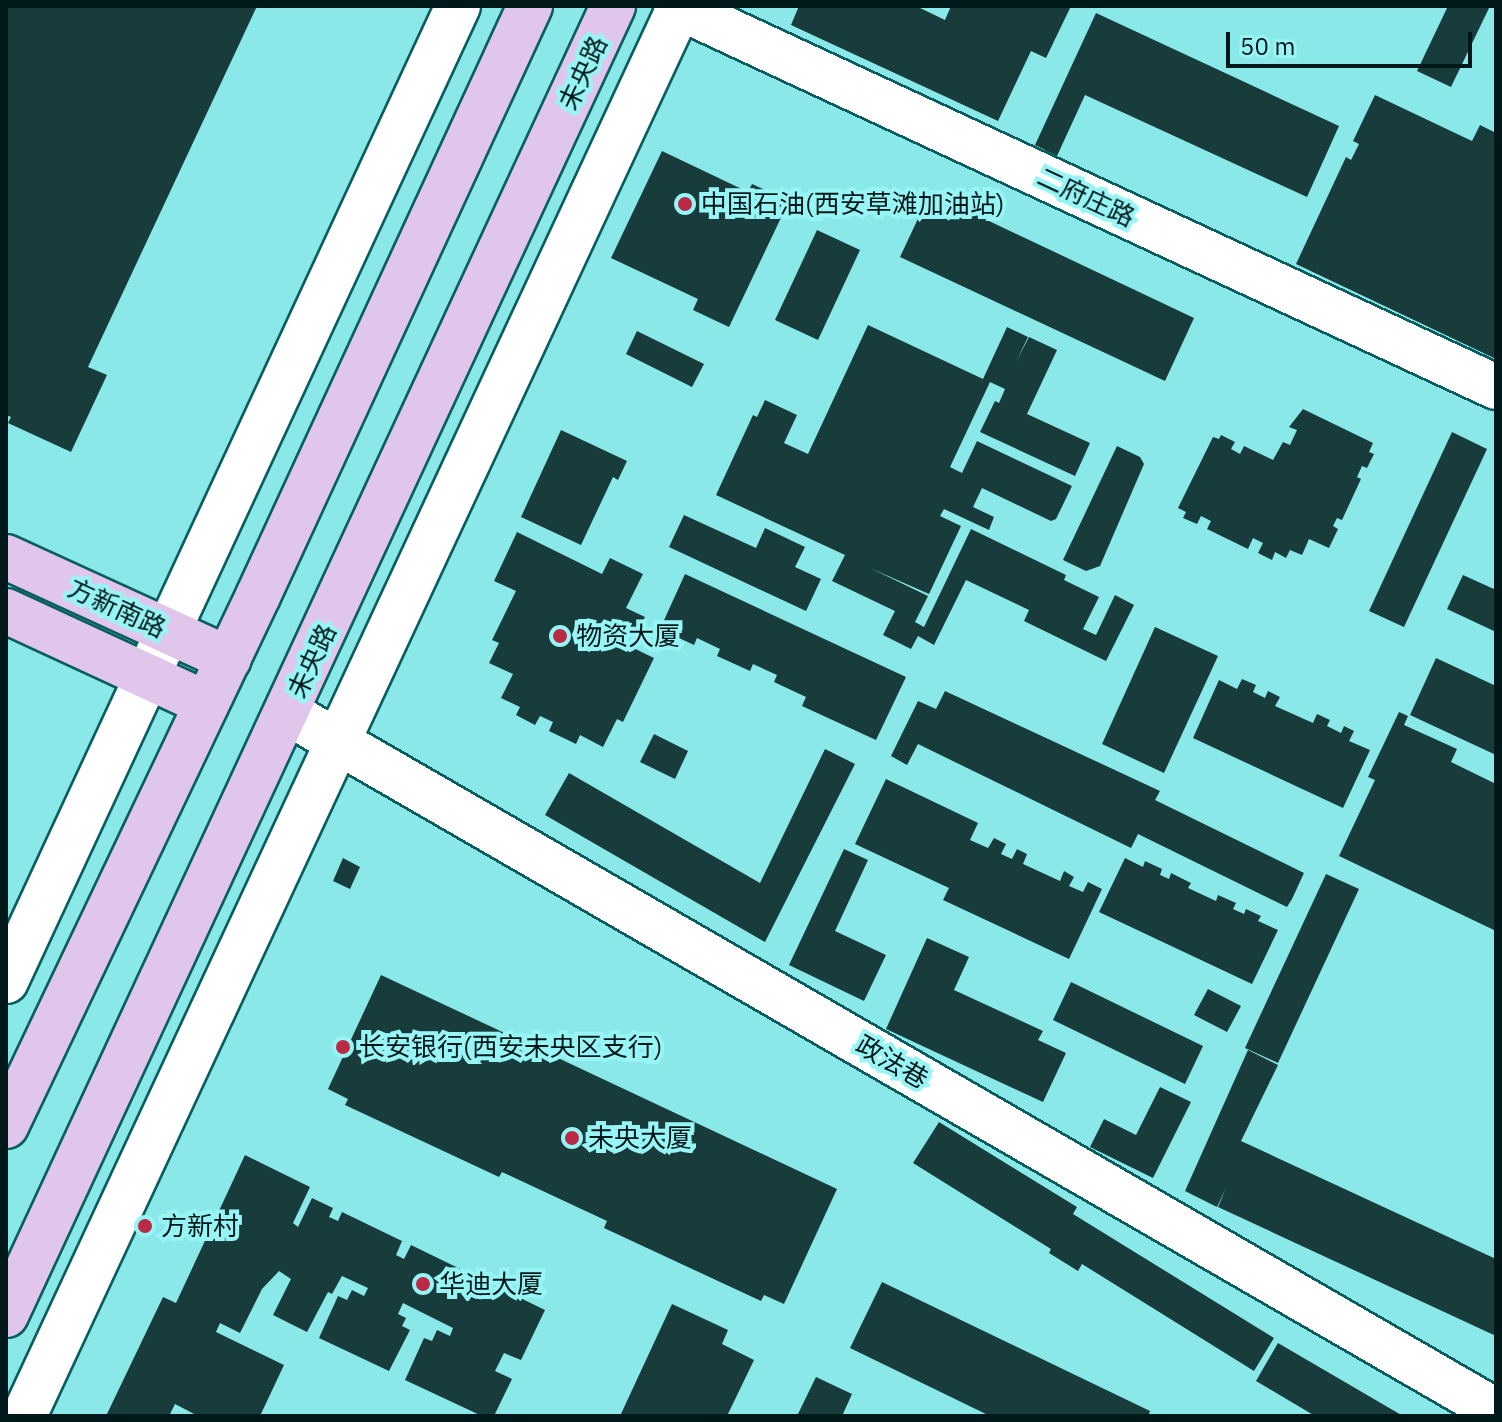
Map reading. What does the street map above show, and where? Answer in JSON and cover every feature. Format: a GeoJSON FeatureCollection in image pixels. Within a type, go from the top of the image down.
{"type":"FeatureCollection","features":[{"type":"Feature","properties":{"kind":"main road"},"geometry":{"type":"LineString","coordinates":[[6,1126],[229,659],[530,6]]}},
{"type":"Feature","properties":{"kind":"main road","name":"未央路"},"geometry":{"type":"LineString","coordinates":[[6,1315],[288,713],[613,6]]}},
{"type":"Feature","properties":{"kind":"main road","name":"方新南路"},"geometry":{"type":"LineString","coordinates":[[6,557],[229,659]]}},
{"type":"Feature","properties":{"kind":"main road","name":"方新南路"},"geometry":{"type":"LineString","coordinates":[[6,611],[207,704]]}},
{"type":"Feature","properties":{"kind":"street"},"geometry":{"type":"LineString","coordinates":[[6,981],[458,6]]}},
{"type":"Feature","properties":{"kind":"street"},"geometry":{"type":"LineString","coordinates":[[24,1416],[679,6]]}},
{"type":"Feature","properties":{"kind":"street","name":"二府庄路"},"geometry":{"type":"LineString","coordinates":[[679,6],[1496,387]]}},
{"type":"Feature","properties":{"kind":"street","name":"政法巷"},"geometry":{"type":"LineString","coordinates":[[288,713],[1496,1411]]}},
{"type":"Feature","properties":{"kind":"building"},"geometry":{"type":"Polygon","coordinates":[[[6,6],[257,6],[88,367],[107,375],[71,452],[8,423],[11,417],[6,415],[6,6]]]}},
{"type":"Feature","properties":{"kind":"building"},"geometry":{"type":"Polygon","coordinates":[[[799,6],[916,6],[945,20],[951,6],[1071,6],[1046,58],[1031,51],[998,121],[791,25],[799,6]]]}},
{"type":"Feature","properties":{"kind":"building"},"geometry":{"type":"Polygon","coordinates":[[[1448,6],[1490,6],[1451,87],[1417,71],[1448,6]]]}},
{"type":"Feature","properties":{"kind":"building"},"geometry":{"type":"Polygon","coordinates":[[[1096,13],[1339,126],[1307,197],[1085,95],[1057,156],[1035,145],[1096,13]]]}},
{"type":"Feature","properties":{"kind":"building"},"geometry":{"type":"Polygon","coordinates":[[[1375,95],[1472,141],[1480,125],[1496,133],[1496,359],[1296,264],[1346,157],[1351,160],[1359,144],[1353,141],[1375,95]]]}},
{"type":"Feature","properties":{"kind":"building"},"geometry":{"type":"Polygon","coordinates":[[[662,151],[748,192],[752,184],[789,201],[729,327],[693,310],[698,299],[611,258],[662,151]]]}},
{"type":"Feature","properties":{"kind":"building"},"geometry":{"type":"Polygon","coordinates":[[[930,193],[1194,318],[1165,381],[900,257],[930,193]]]}},
{"type":"Feature","properties":{"kind":"building"},"geometry":{"type":"Polygon","coordinates":[[[817,230],[860,250],[818,340],[775,320],[817,230]]]}},
{"type":"Feature","properties":{"kind":"building"},"geometry":{"type":"Polygon","coordinates":[[[868,325],[983,379],[1007,327],[1028,337],[1016,362],[1029,337],[1057,350],[1027,414],[1090,443],[1075,476],[980,432],[995,401],[999,403],[1005,389],[990,382],[950,467],[962,473],[977,441],[1072,486],[1056,519],[1051,521],[982,488],[973,507],[994,517],[989,530],[944,509],[940,516],[961,526],[929,594],[870,568],[928,596],[915,622],[924,627],[971,529],[1066,575],[1064,580],[1099,597],[1083,629],[1096,635],[1115,595],[1134,605],[1106,661],[1024,621],[1029,610],[966,580],[934,645],[918,636],[911,649],[883,635],[895,611],[832,581],[845,555],[716,495],[753,415],[757,417],[765,400],[797,415],[784,443],[808,454],[868,325]]]}},
{"type":"Feature","properties":{"kind":"building"},"geometry":{"type":"Polygon","coordinates":[[[637,331],[704,364],[692,387],[626,354],[637,331]]]}},
{"type":"Feature","properties":{"kind":"building"},"geometry":{"type":"Polygon","coordinates":[[[1303,409],[1373,443],[1369,452],[1374,454],[1367,468],[1362,466],[1357,477],[1361,479],[1342,520],[1337,518],[1333,526],[1338,529],[1329,548],[1309,539],[1302,555],[1290,550],[1286,558],[1275,552],[1272,560],[1258,553],[1263,543],[1253,538],[1248,549],[1207,529],[1211,521],[1201,516],[1197,524],[1183,518],[1186,512],[1178,508],[1213,437],[1219,439],[1221,435],[1235,442],[1231,449],[1240,454],[1244,446],[1273,460],[1283,442],[1290,445],[1297,430],[1289,427],[1303,409]]]}},
{"type":"Feature","properties":{"kind":"building"},"geometry":{"type":"Polygon","coordinates":[[[561,430],[627,461],[618,480],[613,477],[581,545],[521,517],[561,430]]]}},
{"type":"Feature","properties":{"kind":"building"},"geometry":{"type":"Polygon","coordinates":[[[1452,432],[1487,449],[1404,627],[1369,611],[1452,432]]]}},
{"type":"Feature","properties":{"kind":"building"},"geometry":{"type":"Polygon","coordinates":[[[1117,446],[1140,457],[1144,464],[1100,566],[1086,571],[1063,560],[1117,446]]]}},
{"type":"Feature","properties":{"kind":"building"},"geometry":{"type":"Polygon","coordinates":[[[684,515],[756,548],[765,528],[805,547],[795,567],[821,579],[806,611],[669,547],[684,515]]]}},
{"type":"Feature","properties":{"kind":"building","name":"物资大厦"},"geometry":{"type":"Polygon","coordinates":[[[517,532],[602,574],[610,558],[643,574],[626,608],[645,617],[637,632],[630,629],[623,643],[654,658],[623,722],[617,719],[603,747],[580,735],[576,744],[549,731],[553,722],[540,716],[535,725],[516,715],[520,707],[501,698],[513,674],[489,663],[499,643],[492,640],[516,591],[494,581],[517,532]]]}},
{"type":"Feature","properties":{"kind":"building"},"geometry":{"type":"Polygon","coordinates":[[[685,574],[906,677],[876,740],[802,706],[806,697],[774,682],[777,675],[753,664],[750,671],[717,656],[720,649],[697,638],[694,645],[660,629],[685,574]]]}},
{"type":"Feature","properties":{"kind":"building"},"geometry":{"type":"Polygon","coordinates":[[[1463,575],[1496,590],[1496,632],[1447,609],[1463,575]]]}},
{"type":"Feature","properties":{"kind":"building"},"geometry":{"type":"Polygon","coordinates":[[[1155,627],[1218,656],[1164,773],[1102,744],[1155,627]]]}},
{"type":"Feature","properties":{"kind":"building"},"geometry":{"type":"Polygon","coordinates":[[[1436,658],[1496,686],[1496,755],[1410,715],[1436,658]]]}},
{"type":"Feature","properties":{"kind":"building"},"geometry":{"type":"Polygon","coordinates":[[[1242,679],[1256,685],[1253,692],[1265,698],[1268,691],[1280,697],[1275,706],[1313,723],[1317,714],[1330,720],[1327,726],[1341,733],[1344,726],[1354,731],[1349,741],[1370,750],[1343,808],[1193,738],[1219,680],[1237,689],[1242,679]]]}},
{"type":"Feature","properties":{"kind":"building"},"geometry":{"type":"Polygon","coordinates":[[[945,691],[1160,791],[1155,800],[1304,873],[1292,899],[1287,907],[1138,834],[1131,848],[918,744],[907,765],[891,756],[918,701],[936,709],[945,691]]]}},
{"type":"Feature","properties":{"kind":"building"},"geometry":{"type":"Polygon","coordinates":[[[1399,712],[1408,716],[1404,725],[1457,749],[1451,762],[1496,784],[1496,931],[1339,856],[1375,780],[1368,777],[1399,712]]]}},
{"type":"Feature","properties":{"kind":"building"},"geometry":{"type":"Polygon","coordinates":[[[654,734],[688,751],[675,779],[640,762],[654,734]]]}},
{"type":"Feature","properties":{"kind":"building"},"geometry":{"type":"Polygon","coordinates":[[[825,749],[855,764],[765,942],[545,815],[569,773],[760,883],[825,749]]]}},
{"type":"Feature","properties":{"kind":"building"},"geometry":{"type":"Polygon","coordinates":[[[886,779],[978,823],[970,840],[988,848],[994,838],[1006,844],[1001,854],[1012,859],[1017,849],[1027,854],[1023,864],[1060,881],[1064,871],[1074,877],[1069,886],[1083,892],[1088,882],[1102,889],[1069,959],[943,900],[949,888],[855,844],[886,779]]]}},
{"type":"Feature","properties":{"kind":"building"},"geometry":{"type":"Polygon","coordinates":[[[844,849],[868,860],[835,931],[886,955],[864,1001],[789,965],[844,849]]]}},
{"type":"Feature","properties":{"kind":"building"},"geometry":{"type":"Polygon","coordinates":[[[343,858],[360,867],[350,889],[333,881],[343,858]]]}},
{"type":"Feature","properties":{"kind":"building"},"geometry":{"type":"Polygon","coordinates":[[[1125,858],[1143,867],[1145,861],[1162,869],[1160,875],[1169,879],[1171,873],[1191,883],[1188,888],[1216,901],[1218,895],[1236,903],[1233,909],[1244,914],[1246,909],[1261,916],[1258,921],[1278,930],[1252,984],[1099,912],[1125,858]]]}},
{"type":"Feature","properties":{"kind":"building"},"geometry":{"type":"Polygon","coordinates":[[[1326,874],[1359,889],[1278,1063],[1245,1048],[1326,874]]]}},
{"type":"Feature","properties":{"kind":"building"},"geometry":{"type":"Polygon","coordinates":[[[927,938],[969,957],[954,990],[1043,1031],[1038,1040],[1066,1053],[1043,1102],[886,1029],[927,938]]]}},
{"type":"Feature","properties":{"kind":"building","name":"未央大厦"},"geometry":{"type":"Polygon","coordinates":[[[381,975],[837,1189],[784,1304],[764,1295],[761,1301],[604,1228],[607,1221],[502,1172],[499,1177],[345,1105],[348,1099],[328,1089],[381,975]]]}},
{"type":"Feature","properties":{"kind":"building"},"geometry":{"type":"Polygon","coordinates":[[[1071,982],[1203,1046],[1185,1084],[1053,1020],[1071,982]]]}},
{"type":"Feature","properties":{"kind":"building"},"geometry":{"type":"Polygon","coordinates":[[[1208,989],[1241,1006],[1227,1032],[1194,1015],[1208,989]]]}},
{"type":"Feature","properties":{"kind":"building"},"geometry":{"type":"Polygon","coordinates":[[[1248,1050],[1278,1065],[1241,1141],[1496,1259],[1496,1336],[1218,1207],[1226,1188],[1217,1207],[1185,1191],[1248,1050]]]}},
{"type":"Feature","properties":{"kind":"building"},"geometry":{"type":"Polygon","coordinates":[[[1160,1087],[1191,1102],[1153,1178],[1090,1147],[1104,1119],[1136,1135],[1160,1087]]]}},
{"type":"Feature","properties":{"kind":"building"},"geometry":{"type":"Polygon","coordinates":[[[939,1122],[1077,1207],[1073,1214],[1274,1338],[1254,1371],[1082,1264],[1078,1271],[1049,1253],[1051,1249],[913,1163],[939,1122]]]}},
{"type":"Feature","properties":{"kind":"building","name":"华迪大厦"},"geometry":{"type":"Polygon","coordinates":[[[245,1155],[310,1187],[293,1223],[298,1227],[312,1198],[333,1208],[329,1217],[338,1221],[342,1212],[402,1241],[396,1255],[404,1259],[411,1245],[487,1282],[480,1296],[489,1299],[496,1286],[545,1310],[521,1360],[504,1353],[495,1371],[512,1379],[494,1416],[482,1416],[405,1380],[424,1338],[432,1341],[437,1330],[450,1336],[453,1328],[403,1303],[398,1314],[406,1318],[402,1326],[410,1330],[389,1371],[319,1338],[338,1296],[347,1300],[352,1290],[364,1296],[368,1288],[342,1276],[332,1294],[328,1292],[307,1332],[273,1315],[291,1279],[279,1271],[262,1289],[240,1333],[220,1323],[216,1332],[284,1365],[260,1416],[198,1416],[175,1404],[169,1416],[106,1416],[163,1297],[176,1303],[245,1155]]]}},
{"type":"Feature","properties":{"kind":"building"},"geometry":{"type":"Polygon","coordinates":[[[882,1282],[1150,1411],[1148,1416],[990,1416],[850,1348],[882,1282]]]}},
{"type":"Feature","properties":{"kind":"building"},"geometry":{"type":"Polygon","coordinates":[[[672,1304],[728,1330],[722,1344],[754,1360],[727,1416],[620,1416],[672,1304]]]}},
{"type":"Feature","properties":{"kind":"building"},"geometry":{"type":"Polygon","coordinates":[[[1278,1343],[1403,1416],[1315,1416],[1256,1381],[1278,1343]]]}},
{"type":"Feature","properties":{"kind":"building"},"geometry":{"type":"Polygon","coordinates":[[[816,1377],[852,1394],[842,1416],[797,1416],[816,1377]]]}},
{"type":"Feature","properties":{"kind":"place","name":"中国石油(西安草滩加油站)"},"geometry":{"type":"Point","coordinates":[685,204]}},
{"type":"Feature","properties":{"kind":"place","name":"物资大厦"},"geometry":{"type":"Point","coordinates":[560,636]}},
{"type":"Feature","properties":{"kind":"place","name":"长安银行(西安未央区支行)"},"geometry":{"type":"Point","coordinates":[343,1047]}},
{"type":"Feature","properties":{"kind":"place","name":"未央大厦"},"geometry":{"type":"Point","coordinates":[572,1138]}},
{"type":"Feature","properties":{"kind":"place","name":"方新村"},"geometry":{"type":"Point","coordinates":[145,1226]}},
{"type":"Feature","properties":{"kind":"place","name":"华迪大厦"},"geometry":{"type":"Point","coordinates":[423,1284]}}]}
